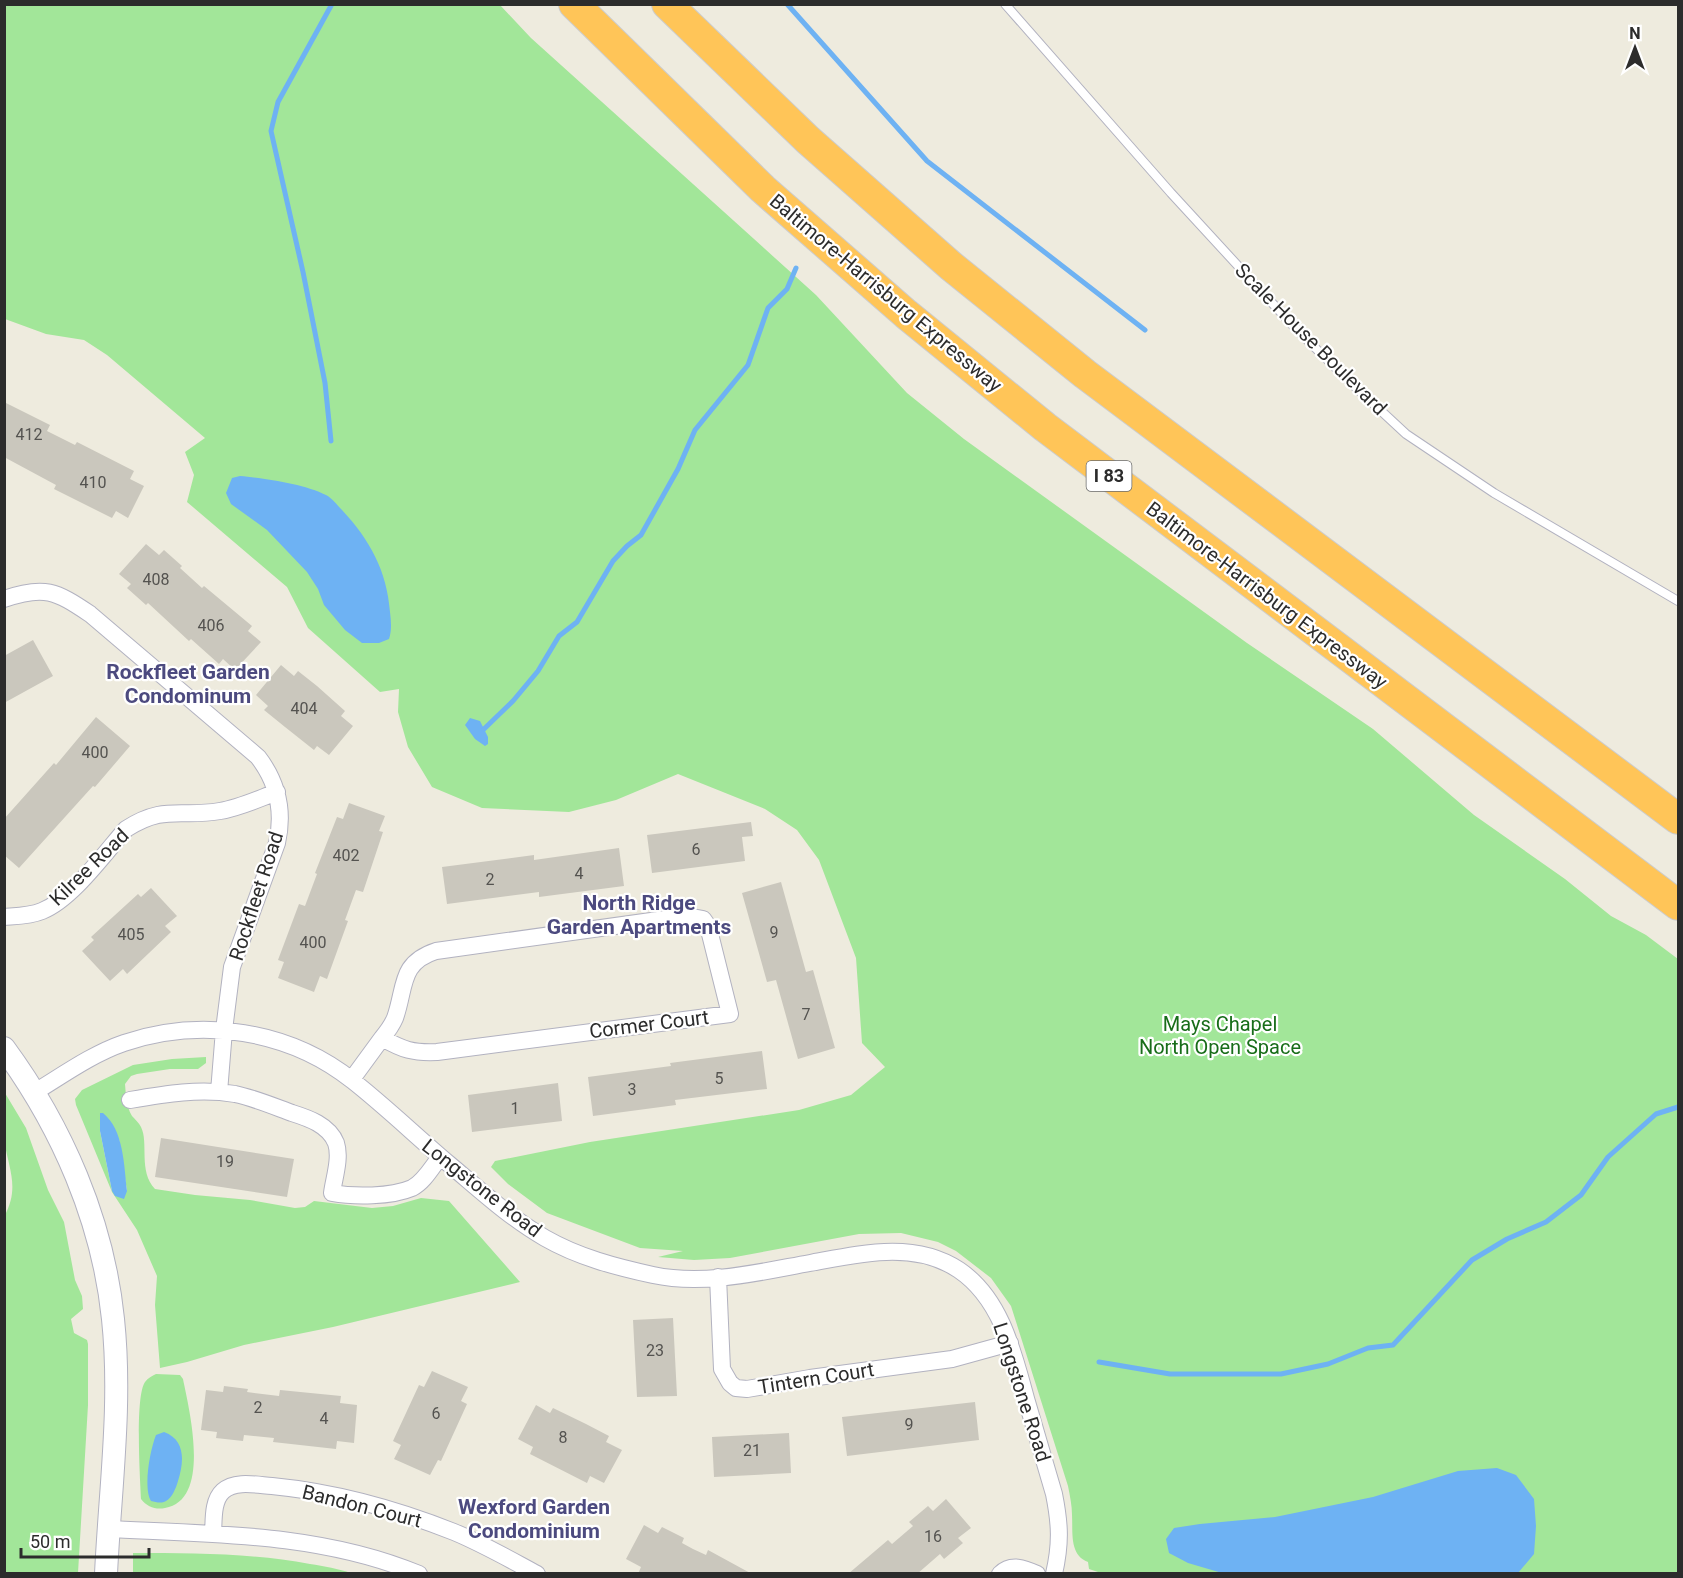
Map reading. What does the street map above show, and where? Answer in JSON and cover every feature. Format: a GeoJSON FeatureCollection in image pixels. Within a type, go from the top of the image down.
{"type":"FeatureCollection","features":[{"type":"Feature","properties":{"kind":"highway","name":"Baltimore-Harrisburg Expressway"},"geometry":{"type":"LineString","coordinates":[[574,4],[763,189],[906,314],[1045,427],[1678,905]]}},
{"type":"Feature","properties":{"kind":"highway"},"geometry":{"type":"LineString","coordinates":[[667,4],[808,140],[951,266],[1104,389],[1678,819]]}},
{"type":"Feature","properties":{"kind":"main road"},"geometry":{"type":"LineString","coordinates":[[4,1048],[35,1092],[82,1189],[107,1281],[113,1319],[116,1433],[106,1574]]}},
{"type":"Feature","properties":{"kind":"street","name":"Rockfleet Road"},"geometry":{"type":"LineString","coordinates":[[4,599],[44,590],[71,601],[90,614],[258,758],[269,771],[277,792],[280,828],[277,843],[232,967],[219,1092]]}},
{"type":"Feature","properties":{"kind":"street","name":"Kilree Road"},"geometry":{"type":"LineString","coordinates":[[4,916],[25,916],[42,911],[59,902],[126,830],[140,821],[154,815],[175,812],[219,811],[277,792]]}},
{"type":"Feature","properties":{"kind":"street","name":"Cormer Court"},"geometry":{"type":"LineString","coordinates":[[352,1080],[394,1020],[406,975],[413,963],[422,955],[436,951],[687,916],[703,919],[708,926],[730,1014],[437,1052],[411,1052],[382,1038]]}},
{"type":"Feature","properties":{"kind":"street","name":"Longstone Road"},"geometry":{"type":"LineString","coordinates":[[35,1092],[90,1059],[123,1044],[153,1035],[224,1030],[261,1035],[319,1058],[352,1080],[513,1218],[546,1239],[581,1255],[620,1268],[658,1276],[692,1278],[750,1274],[866,1253],[891,1251],[918,1254],[941,1260],[960,1270],[979,1287],[994,1307],[1010,1343],[1059,1518],[1060,1537],[1054,1574]]}},
{"type":"Feature","properties":{"kind":"street"},"geometry":{"type":"LineString","coordinates":[[130,1100],[175,1092],[219,1092],[252,1099],[308,1118],[330,1133],[336,1144],[337,1156],[332,1193],[363,1196],[412,1188],[423,1179],[440,1156]]}},
{"type":"Feature","properties":{"kind":"street","name":"Tintern Court"},"geometry":{"type":"LineString","coordinates":[[718,1277],[722,1369],[725,1377],[736,1388],[747,1389],[810,1377],[952,1359],[1010,1343]]}},
{"type":"Feature","properties":{"kind":"street","name":"Bandon Court"},"geometry":{"type":"LineString","coordinates":[[213,1534],[215,1507],[224,1489],[234,1485],[250,1484],[292,1488],[371,1504],[433,1525],[476,1542],[537,1574]]}},
{"type":"Feature","properties":{"kind":"street"},"geometry":{"type":"LineString","coordinates":[[108,1529],[213,1534],[320,1545],[384,1568],[419,1574]]}},
{"type":"Feature","properties":{"kind":"street"},"geometry":{"type":"LineString","coordinates":[[1000,1574],[1005,1569],[1014,1567],[1024,1568],[1037,1574]]}},
{"type":"Feature","properties":{"kind":"lane","name":"Scale House Boulevard"},"geometry":{"type":"LineString","coordinates":[[1005,4],[1171,193],[1297,330],[1406,434],[1494,493],[1678,601]]}},
{"type":"Feature","properties":{"kind":"green space","name":"Mays Chapel North Open Space"},"geometry":{"type":"Polygon","coordinates":[[[5,5],[500,5],[531,38],[816,295],[907,393],[964,439],[1247,643],[1373,729],[1474,815],[1565,879],[1611,916],[1646,935],[1678,959],[1678,1573],[1104,1574],[1089,1569],[1088,1562],[1082,1559],[1075,1549],[1068,1486],[1011,1306],[991,1278],[956,1251],[938,1242],[901,1233],[859,1234],[730,1258],[694,1260],[658,1257],[683,1251],[640,1248],[547,1213],[508,1184],[491,1167],[495,1161],[590,1142],[799,1110],[851,1095],[885,1067],[862,1043],[856,958],[819,860],[797,830],[765,809],[678,774],[616,800],[569,812],[482,808],[432,787],[408,747],[398,712],[399,689],[380,692],[308,628],[287,587],[187,502],[194,475],[185,452],[205,438],[107,355],[84,340],[46,334],[5,319],[5,5]]]}},
{"type":"Feature","properties":{"kind":"green space"},"geometry":{"type":"Polygon","coordinates":[[[206,1057],[206,1063],[198,1069],[170,1069],[137,1074],[131,1076],[125,1084],[129,1108],[143,1134],[147,1174],[155,1189],[250,1200],[295,1208],[305,1207],[314,1201],[372,1208],[393,1206],[421,1198],[449,1201],[520,1282],[333,1327],[244,1345],[160,1368],[155,1305],[157,1276],[137,1230],[112,1192],[75,1099],[82,1090],[133,1065],[206,1057]],[[100,1131],[112,1191],[127,1191],[119,1139],[100,1131]]]}},
{"type":"Feature","properties":{"kind":"green space"},"geometry":{"type":"Polygon","coordinates":[[[5,1093],[26,1128],[48,1190],[64,1222],[75,1280],[82,1296],[83,1309],[71,1319],[74,1333],[87,1340],[88,1344],[88,1405],[78,1573],[5,1573],[4,1217],[9,1207],[12,1179],[3,1134],[5,1093]]]}},
{"type":"Feature","properties":{"kind":"green space"},"geometry":{"type":"Polygon","coordinates":[[[156,1374],[180,1375],[183,1379],[194,1452],[193,1472],[188,1489],[180,1501],[162,1509],[149,1506],[141,1499],[140,1403],[145,1382],[156,1374]]]}},
{"type":"Feature","properties":{"kind":"green space"},"geometry":{"type":"Polygon","coordinates":[[[133,1553],[200,1554],[288,1560],[351,1573],[133,1573],[133,1553]]]}},
{"type":"Feature","properties":{"kind":"water"},"geometry":{"type":"Polygon","coordinates":[[[240,476],[272,480],[317,491],[328,496],[342,510],[369,545],[381,570],[390,612],[389,639],[379,643],[362,643],[345,630],[324,605],[318,589],[307,572],[267,530],[231,504],[226,493],[232,478],[240,476]]]}},
{"type":"Feature","properties":{"kind":"water"},"geometry":{"type":"Polygon","coordinates":[[[470,718],[480,721],[488,737],[488,744],[485,746],[475,739],[465,725],[470,718]]]}},
{"type":"Feature","properties":{"kind":"water"},"geometry":{"type":"Polygon","coordinates":[[[100,1113],[110,1120],[122,1149],[127,1191],[124,1199],[115,1196],[112,1191],[100,1131],[100,1113]]]}},
{"type":"Feature","properties":{"kind":"water"},"geometry":{"type":"Polygon","coordinates":[[[164,1432],[176,1440],[180,1446],[182,1459],[174,1493],[168,1500],[158,1502],[151,1501],[147,1478],[156,1435],[164,1432]]]}},
{"type":"Feature","properties":{"kind":"water"},"geometry":{"type":"Polygon","coordinates":[[[1497,1468],[1516,1475],[1534,1499],[1536,1526],[1534,1554],[1518,1573],[1222,1573],[1188,1563],[1169,1553],[1166,1539],[1174,1528],[1275,1517],[1373,1497],[1458,1471],[1497,1468]]]}},
{"type":"Feature","properties":{"kind":"building"},"geometry":{"type":"Polygon","coordinates":[[[4,402],[50,425],[47,431],[75,445],[77,442],[134,471],[130,479],[144,486],[128,518],[116,511],[112,518],[54,489],[56,485],[4,457],[4,402]]]}},
{"type":"Feature","properties":{"kind":"building"},"geometry":{"type":"Polygon","coordinates":[[[146,544],[159,555],[164,550],[202,588],[204,586],[252,626],[248,631],[261,642],[235,670],[223,659],[219,664],[191,639],[189,641],[148,603],[146,605],[127,588],[131,584],[119,574],[146,544]]]}},
{"type":"Feature","properties":{"kind":"building"},"geometry":{"type":"Polygon","coordinates":[[[33,640],[53,676],[4,703],[4,656],[33,640]]]}},
{"type":"Feature","properties":{"kind":"building"},"geometry":{"type":"Polygon","coordinates":[[[281,665],[294,676],[298,671],[317,686],[345,711],[341,716],[353,726],[329,755],[317,746],[314,750],[264,710],[268,706],[256,695],[281,665]]]}},
{"type":"Feature","properties":{"kind":"building"},"geometry":{"type":"Polygon","coordinates":[[[96,717],[130,746],[19,868],[4,855],[4,819],[54,763],[56,765],[96,717]]]}},
{"type":"Feature","properties":{"kind":"building"},"geometry":{"type":"Polygon","coordinates":[[[349,803],[385,816],[379,831],[383,832],[363,892],[356,890],[345,920],[348,921],[327,979],[320,976],[314,992],[278,978],[284,962],[278,960],[299,904],[305,906],[337,817],[343,819],[349,803]]]}},
{"type":"Feature","properties":{"kind":"building"},"geometry":{"type":"Polygon","coordinates":[[[751,822],[753,836],[742,837],[745,861],[652,873],[647,835],[751,822]]]}},
{"type":"Feature","properties":{"kind":"building"},"geometry":{"type":"Polygon","coordinates":[[[619,848],[624,886],[539,897],[539,892],[447,904],[442,867],[534,855],[534,860],[619,848]]]}},
{"type":"Feature","properties":{"kind":"building"},"geometry":{"type":"Polygon","coordinates":[[[781,882],[806,972],[813,970],[835,1048],[798,1059],[776,980],[767,982],[742,893],[781,882]]]}},
{"type":"Feature","properties":{"kind":"building"},"geometry":{"type":"Polygon","coordinates":[[[151,888],[177,916],[165,926],[171,932],[127,974],[123,969],[110,981],[82,951],[94,940],[91,937],[138,894],[141,897],[151,888]]]}},
{"type":"Feature","properties":{"kind":"building"},"geometry":{"type":"Polygon","coordinates":[[[762,1051],[767,1089],[675,1100],[676,1105],[593,1116],[588,1077],[762,1051]]]}},
{"type":"Feature","properties":{"kind":"building"},"geometry":{"type":"Polygon","coordinates":[[[558,1083],[562,1121],[472,1132],[468,1095],[558,1083]]]}},
{"type":"Feature","properties":{"kind":"building"},"geometry":{"type":"Polygon","coordinates":[[[161,1138],[294,1159],[287,1197],[155,1177],[161,1138]]]}},
{"type":"Feature","properties":{"kind":"building"},"geometry":{"type":"Polygon","coordinates":[[[673,1318],[677,1396],[637,1397],[633,1320],[673,1318]]]}},
{"type":"Feature","properties":{"kind":"building"},"geometry":{"type":"Polygon","coordinates":[[[432,1371],[468,1387],[461,1401],[467,1404],[441,1461],[438,1460],[430,1475],[394,1459],[401,1445],[393,1441],[419,1385],[424,1387],[432,1371]]]}},
{"type":"Feature","properties":{"kind":"building"},"geometry":{"type":"Polygon","coordinates":[[[224,1386],[279,1396],[280,1390],[341,1396],[340,1403],[357,1405],[354,1443],[337,1441],[336,1449],[273,1442],[274,1438],[244,1435],[243,1441],[216,1438],[217,1432],[201,1430],[206,1390],[223,1392],[224,1386]]]}},
{"type":"Feature","properties":{"kind":"building"},"geometry":{"type":"Polygon","coordinates":[[[975,1402],[979,1440],[847,1456],[842,1417],[975,1402]]]}},
{"type":"Feature","properties":{"kind":"building"},"geometry":{"type":"Polygon","coordinates":[[[536,1405],[550,1413],[553,1408],[609,1436],[606,1442],[622,1450],[604,1483],[590,1476],[587,1483],[530,1454],[533,1447],[518,1439],[536,1405]]]}},
{"type":"Feature","properties":{"kind":"building"},"geometry":{"type":"Polygon","coordinates":[[[789,1433],[791,1473],[714,1477],[712,1437],[789,1433]]]}},
{"type":"Feature","properties":{"kind":"building"},"geometry":{"type":"Polygon","coordinates":[[[946,1499],[971,1528],[958,1538],[963,1543],[944,1559],[940,1554],[917,1574],[848,1574],[888,1540],[892,1544],[913,1526],[909,1522],[928,1506],[933,1511],[946,1499]]]}},
{"type":"Feature","properties":{"kind":"building"},"geometry":{"type":"Polygon","coordinates":[[[644,1525],[658,1533],[662,1527],[684,1538],[682,1543],[693,1549],[706,1555],[708,1550],[752,1574],[638,1574],[641,1567],[626,1559],[644,1525]]]}},
{"type":"Feature","properties":{"kind":"waterway"},"geometry":{"type":"LineString","coordinates":[[331,441],[325,383],[271,131],[278,102],[332,4]]}},
{"type":"Feature","properties":{"kind":"waterway"},"geometry":{"type":"LineString","coordinates":[[787,4],[927,161],[1145,330]]}},
{"type":"Feature","properties":{"kind":"waterway"},"geometry":{"type":"LineString","coordinates":[[484,729],[513,701],[538,671],[559,636],[577,622],[613,561],[641,535],[678,469],[695,430],[748,365],[768,308],[787,289],[796,268]]}},
{"type":"Feature","properties":{"kind":"waterway"},"geometry":{"type":"LineString","coordinates":[[1099,1362],[1170,1374],[1281,1374],[1328,1364],[1368,1348],[1393,1345],[1472,1260],[1507,1239],[1546,1222],[1581,1195],[1608,1157],[1656,1114],[1678,1107]]}},
{"type":"Feature","properties":{"kind":"district","name":"Rockfleet Garden Condominum"},"geometry":{"type":"Point","coordinates":[188,684]}},
{"type":"Feature","properties":{"kind":"district","name":"North Ridge Garden Apartments"},"geometry":{"type":"Point","coordinates":[639,915]}},
{"type":"Feature","properties":{"kind":"district","name":"Wexford Garden Condominium"},"geometry":{"type":"Point","coordinates":[534,1519]}}]}
